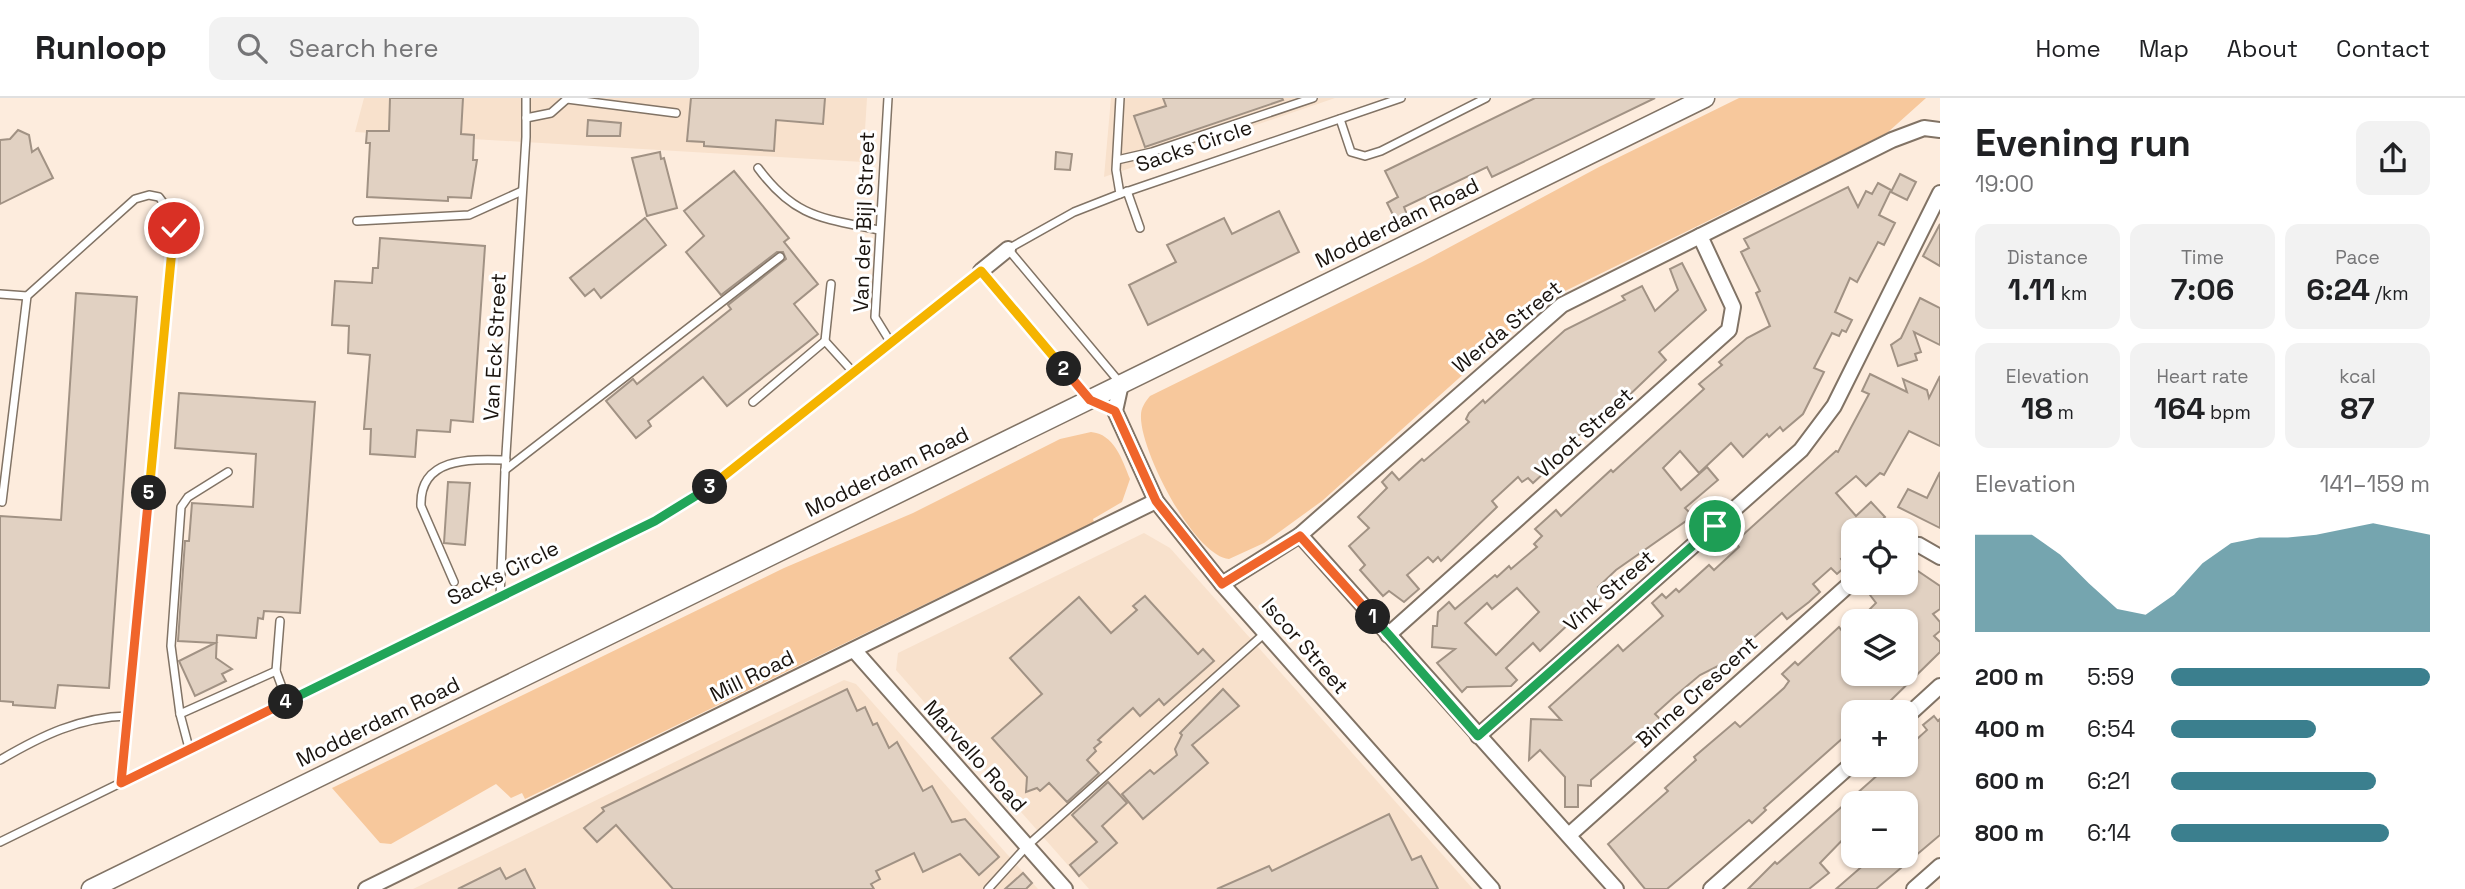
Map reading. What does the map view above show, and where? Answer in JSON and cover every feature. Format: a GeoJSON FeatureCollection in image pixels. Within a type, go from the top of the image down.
{"type":"FeatureCollection","features":[{"type":"Feature","properties":{"kind":"street","name":"Modderdam Road"},"geometry":{"type":"LineString","coordinates":[[91,889],[1705,98]]}},
{"type":"Feature","properties":{"kind":"street","name":"Werda Street"},"geometry":{"type":"LineString","coordinates":[[1222,584],[1300,536],[1556,310],[1892,141],[1936,129]]}},
{"type":"Feature","properties":{"kind":"street","name":"Vink Street"},"geometry":{"type":"LineString","coordinates":[[1478,736],[1790,461],[1814,435],[1834,406],[1940,193]]}},
{"type":"Feature","properties":{"kind":"street","name":"Vloot Street"},"geometry":{"type":"LineString","coordinates":[[1388,635],[1729,330],[1733,307],[1700,236]]}},
{"type":"Feature","properties":{"kind":"street","name":"Sacks Circle"},"geometry":{"type":"LineString","coordinates":[[981,271],[1009,249]]}},
{"type":"Feature","properties":{"kind":"street"},"geometry":{"type":"LineString","coordinates":[[1090,400],[1115,411],[1121,384]]}},
{"type":"Feature","properties":{"kind":"street","name":"Iscor Street"},"geometry":{"type":"LineString","coordinates":[[1115,411],[1156,501],[1222,584],[1492,889]]}},
{"type":"Feature","properties":{"kind":"street","name":"Mill Road"},"geometry":{"type":"LineString","coordinates":[[366,889],[1156,501]]}},
{"type":"Feature","properties":{"kind":"street"},"geometry":{"type":"LineString","coordinates":[[1300,536],[1616,889]]}},
{"type":"Feature","properties":{"kind":"street"},"geometry":{"type":"LineString","coordinates":[[1918,545],[1940,557]]}},
{"type":"Feature","properties":{"kind":"street","name":"Binne Crescent"},"geometry":{"type":"LineString","coordinates":[[1569,835],[1841,592]]}},
{"type":"Feature","properties":{"kind":"street","name":"Marvello Road"},"geometry":{"type":"LineString","coordinates":[[853,650],[1065,889]]}},
{"type":"Feature","properties":{"kind":"street"},"geometry":{"type":"LineString","coordinates":[[1918,705],[1940,686]]}},
{"type":"Feature","properties":{"kind":"street"},"geometry":{"type":"LineString","coordinates":[[1711,889],[1841,774]]}},
{"type":"Feature","properties":{"kind":"street"},"geometry":{"type":"LineString","coordinates":[[1914,889],[1940,866]]}},
{"type":"Feature","properties":{"kind":"lane","name":"Van Eck Street"},"geometry":{"type":"LineString","coordinates":[[500,598],[526,98]]}},
{"type":"Feature","properties":{"kind":"lane","name":"Van der Bijl Street"},"geometry":{"type":"LineString","coordinates":[[888,98],[875,317],[891,342]]}},
{"type":"Feature","properties":{"kind":"lane"},"geometry":{"type":"LineString","coordinates":[[1120,98],[1117,160],[1124,193],[1140,228]]}},
{"type":"Feature","properties":{"kind":"lane"},"geometry":{"type":"LineString","coordinates":[[1117,160],[1152,152],[1313,98]]}},
{"type":"Feature","properties":{"kind":"lane","name":"Sacks Circle"},"geometry":{"type":"LineString","coordinates":[[1009,249],[1074,212],[1401,98]]}},
{"type":"Feature","properties":{"kind":"lane"},"geometry":{"type":"LineString","coordinates":[[1340,119],[1351,152],[1364,156],[1381,151],[1486,98]]}},
{"type":"Feature","properties":{"kind":"lane"},"geometry":{"type":"LineString","coordinates":[[526,118],[551,113],[567,99],[676,113]]}},
{"type":"Feature","properties":{"kind":"lane"},"geometry":{"type":"LineString","coordinates":[[758,168],[783,198],[807,213],[879,230]]}},
{"type":"Feature","properties":{"kind":"lane"},"geometry":{"type":"LineString","coordinates":[[357,221],[469,215],[522,191]]}},
{"type":"Feature","properties":{"kind":"lane"},"geometry":{"type":"LineString","coordinates":[[2,502],[27,296],[135,199],[149,195],[159,197],[171,213],[174,228],[121,783]]}},
{"type":"Feature","properties":{"kind":"lane"},"geometry":{"type":"LineString","coordinates":[[1009,249],[1121,384]]}},
{"type":"Feature","properties":{"kind":"lane"},"geometry":{"type":"LineString","coordinates":[[505,470],[780,257]]}},
{"type":"Feature","properties":{"kind":"lane"},"geometry":{"type":"LineString","coordinates":[[981,271],[1090,400]]}},
{"type":"Feature","properties":{"kind":"lane","name":"Sacks Circle"},"geometry":{"type":"LineString","coordinates":[[0,842],[500,598],[683,505],[740,464],[981,271]]}},
{"type":"Feature","properties":{"kind":"lane"},"geometry":{"type":"LineString","coordinates":[[753,402],[825,341],[831,284]]}},
{"type":"Feature","properties":{"kind":"lane"},"geometry":{"type":"LineString","coordinates":[[0,294],[27,296]]}},
{"type":"Feature","properties":{"kind":"lane"},"geometry":{"type":"LineString","coordinates":[[825,341],[855,373]]}},
{"type":"Feature","properties":{"kind":"lane"},"geometry":{"type":"LineString","coordinates":[[454,582],[421,506],[421,493],[426,481],[437,470],[455,461],[506,460]]}},
{"type":"Feature","properties":{"kind":"lane"},"geometry":{"type":"LineString","coordinates":[[189,748],[180,714],[171,646],[181,507],[188,497],[228,472]]}},
{"type":"Feature","properties":{"kind":"lane"},"geometry":{"type":"LineString","coordinates":[[280,621],[276,671],[287,701]]}},
{"type":"Feature","properties":{"kind":"lane"},"geometry":{"type":"LineString","coordinates":[[988,889],[1027,846],[1265,633]]}},
{"type":"Feature","properties":{"kind":"lane"},"geometry":{"type":"LineString","coordinates":[[180,714],[276,671]]}},
{"type":"Feature","properties":{"kind":"lane"},"geometry":{"type":"LineString","coordinates":[[0,760],[63,727],[99,716],[128,716]]}},
{"type":"Feature","properties":{"kind":"shaded area"},"geometry":{"type":"Polygon","coordinates":[[[364,98],[867,98],[863,162],[355,132],[364,98]]]}},
{"type":"Feature","properties":{"kind":"shaded area"},"geometry":{"type":"Polygon","coordinates":[[[1111,98],[1335,98],[1104,177],[1111,98]]]}},
{"type":"Feature","properties":{"kind":"shaded area"},"geometry":{"type":"Polygon","coordinates":[[[1739,98],[1926,98],[1887,133],[1559,294],[1526,318],[1322,501],[1264,543],[1229,559],[1215,553],[1200,540],[1171,499],[1149,451],[1141,415],[1150,396],[1422,262],[1599,167],[1739,98]]]}},
{"type":"Feature","properties":{"kind":"shaded area"},"geometry":{"type":"Polygon","coordinates":[[[1091,432],[1106,437],[1111,442],[1130,479],[1122,502],[1093,519],[1094,522],[525,799],[522,793],[511,798],[496,784],[391,844],[380,843],[332,788],[784,568],[913,513],[1060,439],[1091,432]]]}},
{"type":"Feature","properties":{"kind":"shaded area"},"geometry":{"type":"Polygon","coordinates":[[[1144,533],[1170,548],[1473,889],[1089,889],[896,670],[898,653],[1144,533]]]}},
{"type":"Feature","properties":{"kind":"shaded area"},"geometry":{"type":"Polygon","coordinates":[[[844,680],[856,684],[1038,889],[413,889],[844,680]]]}},
{"type":"Feature","properties":{"kind":"building"},"geometry":{"type":"Polygon","coordinates":[[[390,98],[463,98],[461,134],[474,135],[473,160],[477,160],[471,198],[448,197],[448,201],[367,197],[370,143],[366,143],[367,131],[389,131],[390,98]]]}},
{"type":"Feature","properties":{"kind":"building"},"geometry":{"type":"Polygon","coordinates":[[[691,98],[825,98],[823,124],[776,120],[774,151],[704,146],[704,142],[687,141],[691,98]]]}},
{"type":"Feature","properties":{"kind":"building"},"geometry":{"type":"Polygon","coordinates":[[[1163,98],[1283,100],[1145,147],[1134,116],[1166,106],[1163,98]]]}},
{"type":"Feature","properties":{"kind":"building"},"geometry":{"type":"Polygon","coordinates":[[[1535,98],[1655,98],[1492,177],[1487,167],[1404,207],[1408,217],[1397,223],[1387,203],[1398,197],[1385,171],[1535,98]]]}},
{"type":"Feature","properties":{"kind":"building"},"geometry":{"type":"Polygon","coordinates":[[[588,120],[621,123],[620,136],[587,136],[588,120]]]}},
{"type":"Feature","properties":{"kind":"building"},"geometry":{"type":"Polygon","coordinates":[[[18,130],[29,135],[32,152],[38,148],[53,178],[0,204],[0,140],[10,139],[18,130]]]}},
{"type":"Feature","properties":{"kind":"building"},"geometry":{"type":"Polygon","coordinates":[[[660,152],[677,208],[647,216],[632,158],[660,152]]]}},
{"type":"Feature","properties":{"kind":"building"},"geometry":{"type":"Polygon","coordinates":[[[1056,152],[1072,154],[1070,170],[1055,169],[1056,152]]]}},
{"type":"Feature","properties":{"kind":"building"},"geometry":{"type":"Polygon","coordinates":[[[734,171],[789,238],[784,242],[818,284],[794,304],[818,334],[727,406],[703,377],[648,421],[651,426],[636,438],[606,401],[633,379],[637,384],[731,309],[728,305],[786,259],[783,252],[777,252],[721,295],[686,252],[704,236],[684,211],[734,171]]]}},
{"type":"Feature","properties":{"kind":"building"},"geometry":{"type":"Polygon","coordinates":[[[1900,174],[1916,182],[1907,200],[1891,192],[1900,174]]]}},
{"type":"Feature","properties":{"kind":"building"},"geometry":{"type":"Polygon","coordinates":[[[1878,183],[1891,190],[1879,215],[1895,223],[1884,245],[1878,242],[1857,282],[1850,278],[1835,312],[1852,320],[1846,332],[1842,330],[1839,336],[1832,333],[1814,368],[1824,372],[1803,414],[1783,431],[1780,427],[1769,437],[1767,434],[1743,457],[1731,443],[1699,473],[1680,451],[1663,468],[1681,490],[1707,467],[1718,480],[1685,508],[1693,516],[1616,570],[1598,587],[1605,595],[1594,604],[1592,602],[1540,651],[1533,643],[1506,668],[1517,680],[1511,686],[1467,687],[1462,692],[1437,663],[1455,649],[1432,647],[1433,626],[1437,626],[1438,612],[1449,602],[1455,609],[1495,575],[1497,577],[1509,566],[1511,569],[1537,547],[1534,544],[1542,536],[1535,529],[1556,510],[1561,516],[1611,470],[1613,472],[1704,389],[1699,384],[1722,365],[1719,362],[1747,338],[1770,326],[1756,293],[1760,291],[1741,252],[1749,248],[1744,239],[1848,187],[1858,207],[1866,191],[1872,194],[1878,183]],[[1517,588],[1492,609],[1487,603],[1465,623],[1496,655],[1539,612],[1517,588]]]}},
{"type":"Feature","properties":{"kind":"building"},"geometry":{"type":"Polygon","coordinates":[[[1279,211],[1299,252],[1148,325],[1129,285],[1176,262],[1167,245],[1224,218],[1232,234],[1279,211]]]}},
{"type":"Feature","properties":{"kind":"building"},"geometry":{"type":"Polygon","coordinates":[[[645,218],[666,245],[601,298],[594,289],[585,296],[570,278],[645,218]]]}},
{"type":"Feature","properties":{"kind":"building"},"geometry":{"type":"Polygon","coordinates":[[[1940,224],[1940,266],[1923,256],[1940,224]]]}},
{"type":"Feature","properties":{"kind":"building"},"geometry":{"type":"Polygon","coordinates":[[[380,238],[485,246],[473,422],[451,420],[450,432],[417,430],[415,457],[370,454],[371,429],[364,429],[370,355],[348,353],[349,326],[332,325],[335,281],[372,283],[373,268],[378,268],[380,238]]]}},
{"type":"Feature","properties":{"kind":"building"},"geometry":{"type":"Polygon","coordinates":[[[1682,263],[1706,310],[1659,352],[1666,360],[1599,424],[1596,421],[1540,467],[1545,472],[1533,483],[1528,478],[1522,482],[1518,477],[1492,501],[1497,507],[1441,561],[1438,557],[1433,562],[1428,557],[1407,575],[1419,589],[1404,602],[1389,591],[1383,596],[1360,570],[1365,565],[1349,546],[1369,528],[1358,517],[1387,488],[1382,482],[1392,472],[1399,480],[1422,459],[1424,461],[1469,422],[1466,419],[1469,413],[1483,400],[1485,403],[1565,330],[1625,300],[1622,296],[1642,286],[1655,311],[1678,290],[1670,269],[1682,263]]]}},
{"type":"Feature","properties":{"kind":"building"},"geometry":{"type":"Polygon","coordinates":[[[76,293],[137,297],[109,688],[58,685],[55,708],[13,705],[13,702],[0,701],[0,516],[61,520],[76,293]]]}},
{"type":"Feature","properties":{"kind":"building"},"geometry":{"type":"Polygon","coordinates":[[[1920,298],[1940,308],[1940,345],[1914,332],[1921,352],[1915,354],[1917,360],[1898,366],[1891,345],[1901,338],[1920,298]]]}},
{"type":"Feature","properties":{"kind":"building"},"geometry":{"type":"Polygon","coordinates":[[[1870,374],[1907,392],[1903,379],[1927,390],[1929,398],[1940,376],[1940,446],[1909,431],[1884,475],[1880,473],[1866,486],[1856,476],[1836,493],[1856,516],[1871,502],[1885,517],[1841,518],[1841,570],[1837,574],[1831,568],[1813,584],[1820,592],[1809,602],[1787,619],[1782,613],[1726,662],[1700,675],[1675,696],[1655,714],[1660,719],[1656,724],[1591,780],[1591,786],[1578,785],[1578,807],[1565,807],[1565,777],[1540,750],[1529,760],[1531,719],[1561,720],[1549,707],[1618,645],[1623,651],[1663,616],[1652,603],[1662,594],[1666,598],[1676,589],[1679,592],[1709,565],[1714,570],[1739,547],[1735,542],[1838,452],[1869,394],[1862,391],[1870,374]]]}},
{"type":"Feature","properties":{"kind":"building"},"geometry":{"type":"Polygon","coordinates":[[[179,393],[315,402],[300,613],[264,611],[263,619],[258,618],[256,638],[217,635],[216,658],[232,669],[222,674],[226,681],[195,696],[179,661],[215,643],[178,641],[185,541],[189,541],[192,503],[253,507],[256,454],[175,448],[179,393]]]}},
{"type":"Feature","properties":{"kind":"building"},"geometry":{"type":"Polygon","coordinates":[[[1940,472],[1940,528],[1898,507],[1908,489],[1927,498],[1940,472]]]}},
{"type":"Feature","properties":{"kind":"building"},"geometry":{"type":"Polygon","coordinates":[[[448,482],[470,483],[465,545],[444,543],[448,482]]]}},
{"type":"Feature","properties":{"kind":"building"},"geometry":{"type":"Polygon","coordinates":[[[1918,571],[1940,586],[1940,609],[1933,614],[1940,622],[1940,631],[1934,636],[1940,642],[1940,652],[1918,674],[1918,609],[1870,609],[1876,603],[1870,595],[1918,595],[1918,571]]]}},
{"type":"Feature","properties":{"kind":"building"},"geometry":{"type":"Polygon","coordinates":[[[1145,596],[1198,654],[1203,649],[1214,661],[1164,705],[1159,699],[1140,716],[1133,708],[1098,740],[1101,742],[1087,760],[1099,773],[1067,802],[1049,783],[1040,791],[1037,788],[1026,792],[1027,777],[992,738],[1042,694],[1010,658],[1079,597],[1111,633],[1137,610],[1133,606],[1145,596]]]}},
{"type":"Feature","properties":{"kind":"building"},"geometry":{"type":"Polygon","coordinates":[[[1839,627],[1841,686],[1905,686],[1891,700],[1841,700],[1841,740],[1764,808],[1766,810],[1752,823],[1749,820],[1667,889],[1645,889],[1608,844],[1668,791],[1665,788],[1696,760],[1694,757],[1735,722],[1740,727],[1784,688],[1789,681],[1782,674],[1795,662],[1798,665],[1839,627]]]}},
{"type":"Feature","properties":{"kind":"building"},"geometry":{"type":"Polygon","coordinates":[[[847,689],[857,711],[865,707],[873,725],[877,723],[889,748],[897,742],[923,791],[932,786],[952,822],[965,819],[999,857],[979,875],[960,854],[923,872],[914,853],[876,871],[880,879],[871,884],[874,889],[673,889],[616,825],[597,842],[584,828],[604,811],[602,808],[847,689]]]}},
{"type":"Feature","properties":{"kind":"building"},"geometry":{"type":"Polygon","coordinates":[[[1223,689],[1239,706],[1192,745],[1208,763],[1143,819],[1122,794],[1150,770],[1154,774],[1177,755],[1175,749],[1182,735],[1180,733],[1223,689]]]}},
{"type":"Feature","properties":{"kind":"building"},"geometry":{"type":"Polygon","coordinates":[[[1934,716],[1938,721],[1940,719],[1940,835],[1918,854],[1918,791],[1860,791],[1875,777],[1918,777],[1918,738],[1927,730],[1923,725],[1934,716]]]}},
{"type":"Feature","properties":{"kind":"building"},"geometry":{"type":"Polygon","coordinates":[[[1108,782],[1127,803],[1102,826],[1117,843],[1079,876],[1070,865],[1097,842],[1072,815],[1108,782]]]}},
{"type":"Feature","properties":{"kind":"building"},"geometry":{"type":"Polygon","coordinates":[[[1841,807],[1841,841],[1820,863],[1829,873],[1809,889],[1748,889],[1775,862],[1777,864],[1841,807]]]}},
{"type":"Feature","properties":{"kind":"building"},"geometry":{"type":"Polygon","coordinates":[[[1389,814],[1412,860],[1421,856],[1438,889],[1217,889],[1269,866],[1272,871],[1389,814]]]}},
{"type":"Feature","properties":{"kind":"building"},"geometry":{"type":"Polygon","coordinates":[[[500,868],[506,879],[525,869],[535,889],[458,889],[500,868]]]}},
{"type":"Feature","properties":{"kind":"building"},"geometry":{"type":"Polygon","coordinates":[[[1860,868],[1901,868],[1876,889],[1836,889],[1860,868]]]}},
{"type":"Feature","properties":{"kind":"building"},"geometry":{"type":"Polygon","coordinates":[[[1023,873],[1032,883],[1026,889],[1005,889],[1023,873]]]}},
{"type":"Feature","properties":{"kind":"route"},"geometry":{"type":"LineString","coordinates":[[174,228],[121,783],[500,598],[683,505],[740,464],[981,271],[1090,400],[1115,411],[1156,501],[1222,584],[1300,536],[1478,736],[1715,526]]}}]}
